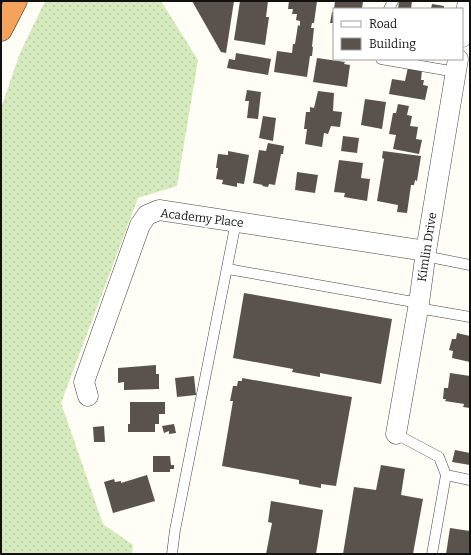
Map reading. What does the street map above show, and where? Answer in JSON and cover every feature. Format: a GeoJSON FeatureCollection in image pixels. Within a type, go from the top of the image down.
{"type":"FeatureCollection","features":[{"type":"Feature","properties":{"kind":"highway"},"geometry":{"type":"LineString","coordinates":[[1,22],[8,1]]}},
{"type":"Feature","properties":{"kind":"highway"},"geometry":{"type":"LineString","coordinates":[[1,30],[16,1]]}},
{"type":"Feature","properties":{"kind":"street"},"geometry":{"type":"LineString","coordinates":[[463,31],[468,1]]}},
{"type":"Feature","properties":{"kind":"street","name":"Kimlin Drive"},"geometry":{"type":"LineString","coordinates":[[396,434],[419,305],[425,253],[457,66]]}},
{"type":"Feature","properties":{"kind":"street","name":"Academy Place"},"geometry":{"type":"LineString","coordinates":[[88,396],[84,382],[140,225],[147,215],[159,210],[425,253]]}},
{"type":"Feature","properties":{"kind":"lane"},"geometry":{"type":"LineString","coordinates":[[392,60],[457,66]]}},
{"type":"Feature","properties":{"kind":"lane"},"geometry":{"type":"LineString","coordinates":[[172,554],[236,222]]}},
{"type":"Feature","properties":{"kind":"lane"},"geometry":{"type":"LineString","coordinates":[[425,253],[470,265]]}},
{"type":"Feature","properties":{"kind":"lane"},"geometry":{"type":"LineString","coordinates":[[228,269],[419,305],[470,317]]}},
{"type":"Feature","properties":{"kind":"lane"},"geometry":{"type":"LineString","coordinates":[[396,434],[439,456],[446,475],[432,554]]}},
{"type":"Feature","properties":{"kind":"lane"},"geometry":{"type":"LineString","coordinates":[[446,475],[470,480]]}},
{"type":"Feature","properties":{"kind":"green space"},"geometry":{"type":"Polygon","coordinates":[[[45,1],[161,1],[198,60],[177,186],[138,198],[61,403],[103,524],[133,545],[132,554],[1,554],[1,108],[20,53],[45,1]]]}},
{"type":"Feature","properties":{"kind":"building"},"geometry":{"type":"Polygon","coordinates":[[[192,1],[234,1],[226,53],[221,52],[192,1]]]}},
{"type":"Feature","properties":{"kind":"building"},"geometry":{"type":"Polygon","coordinates":[[[240,1],[268,1],[266,17],[269,17],[265,45],[234,40],[240,1]]]}},
{"type":"Feature","properties":{"kind":"building"},"geometry":{"type":"Polygon","coordinates":[[[289,1],[317,1],[314,23],[312,23],[311,28],[314,28],[313,47],[307,77],[274,72],[277,51],[292,53],[298,25],[300,26],[300,21],[296,20],[297,14],[292,14],[293,9],[288,9],[289,1]]]}},
{"type":"Feature","properties":{"kind":"building"},"geometry":{"type":"Polygon","coordinates":[[[335,1],[363,1],[362,8],[334,8],[335,1]]]}},
{"type":"Feature","properties":{"kind":"building"},"geometry":{"type":"Polygon","coordinates":[[[399,1],[412,1],[411,8],[398,8],[399,1]]]}},
{"type":"Feature","properties":{"kind":"building"},"geometry":{"type":"Polygon","coordinates":[[[432,4],[444,6],[444,8],[431,8],[432,4]]]}},
{"type":"Feature","properties":{"kind":"building"},"geometry":{"type":"Polygon","coordinates":[[[332,12],[333,23],[330,23],[332,12]]]}},
{"type":"Feature","properties":{"kind":"building"},"geometry":{"type":"Polygon","coordinates":[[[236,53],[271,59],[268,75],[227,68],[229,59],[235,60],[236,53]]]}},
{"type":"Feature","properties":{"kind":"building"},"geometry":{"type":"Polygon","coordinates":[[[317,58],[345,62],[344,64],[350,65],[347,87],[313,82],[317,58]]]}},
{"type":"Feature","properties":{"kind":"building"},"geometry":{"type":"Polygon","coordinates":[[[408,67],[422,70],[421,80],[424,80],[423,85],[428,86],[425,100],[389,94],[392,79],[405,81],[408,67]]]}},
{"type":"Feature","properties":{"kind":"building"},"geometry":{"type":"Polygon","coordinates":[[[247,90],[261,92],[258,119],[247,118],[249,101],[245,101],[247,90]]]}},
{"type":"Feature","properties":{"kind":"building"},"geometry":{"type":"Polygon","coordinates":[[[318,91],[334,93],[333,111],[342,112],[340,127],[331,126],[328,134],[324,133],[322,147],[305,144],[307,129],[304,129],[306,112],[310,112],[310,107],[314,108],[318,91]]]}},
{"type":"Feature","properties":{"kind":"building"},"geometry":{"type":"Polygon","coordinates":[[[365,99],[386,102],[382,129],[361,125],[365,99]]]}},
{"type":"Feature","properties":{"kind":"building"},"geometry":{"type":"Polygon","coordinates":[[[398,104],[409,106],[407,115],[412,116],[410,126],[418,127],[416,139],[422,140],[419,154],[393,149],[396,135],[389,134],[393,113],[396,113],[398,104]]]}},
{"type":"Feature","properties":{"kind":"building"},"geometry":{"type":"Polygon","coordinates":[[[263,116],[276,118],[273,141],[259,138],[263,116]]]}},
{"type":"Feature","properties":{"kind":"building"},"geometry":{"type":"Polygon","coordinates":[[[343,136],[359,138],[357,153],[341,151],[343,136]]]}},
{"type":"Feature","properties":{"kind":"building"},"geometry":{"type":"Polygon","coordinates":[[[268,143],[284,146],[275,185],[269,184],[268,187],[253,183],[259,150],[266,151],[268,143]]]}},
{"type":"Feature","properties":{"kind":"building"},"geometry":{"type":"Polygon","coordinates":[[[228,151],[249,155],[244,184],[237,183],[237,187],[222,184],[223,180],[216,179],[218,154],[228,155],[228,151]]]}},
{"type":"Feature","properties":{"kind":"building"},"geometry":{"type":"Polygon","coordinates":[[[383,151],[421,156],[417,181],[415,180],[414,185],[411,185],[407,213],[397,212],[398,205],[377,201],[384,159],[382,158],[383,151]]]}},
{"type":"Feature","properties":{"kind":"building"},"geometry":{"type":"Polygon","coordinates":[[[339,160],[363,163],[361,178],[370,179],[367,201],[344,197],[345,193],[334,192],[339,160]]]}},
{"type":"Feature","properties":{"kind":"building"},"geometry":{"type":"Polygon","coordinates":[[[297,172],[318,175],[315,193],[295,190],[297,172]]]}},
{"type":"Feature","properties":{"kind":"building"},"geometry":{"type":"Polygon","coordinates":[[[244,293],[392,319],[381,384],[320,373],[320,377],[292,372],[293,369],[233,358],[244,293]]]}},
{"type":"Feature","properties":{"kind":"building"},"geometry":{"type":"Polygon","coordinates":[[[457,333],[470,336],[470,362],[452,358],[453,351],[449,350],[452,339],[456,339],[457,333]]]}},
{"type":"Feature","properties":{"kind":"building"},"geometry":{"type":"Polygon","coordinates":[[[156,365],[156,374],[159,374],[159,389],[124,390],[124,382],[118,383],[118,368],[156,365]]]}},
{"type":"Feature","properties":{"kind":"building"},"geometry":{"type":"Polygon","coordinates":[[[450,373],[470,376],[470,408],[463,407],[464,404],[445,401],[446,399],[443,399],[444,388],[448,388],[450,373]]]}},
{"type":"Feature","properties":{"kind":"building"},"geometry":{"type":"Polygon","coordinates":[[[194,376],[196,395],[177,397],[175,378],[194,376]]]}},
{"type":"Feature","properties":{"kind":"building"},"geometry":{"type":"Polygon","coordinates":[[[242,378],[352,397],[336,486],[321,484],[321,488],[299,484],[299,480],[222,466],[233,401],[230,401],[233,386],[237,386],[238,381],[242,381],[242,378]]]}},
{"type":"Feature","properties":{"kind":"building"},"geometry":{"type":"Polygon","coordinates":[[[130,402],[165,402],[165,414],[159,414],[159,424],[155,424],[155,432],[128,432],[128,424],[130,424],[130,402]]]}},
{"type":"Feature","properties":{"kind":"building"},"geometry":{"type":"Polygon","coordinates":[[[174,424],[176,433],[169,434],[169,431],[164,433],[162,426],[174,424]]]}},
{"type":"Feature","properties":{"kind":"building"},"geometry":{"type":"Polygon","coordinates":[[[104,426],[105,442],[94,442],[93,427],[104,426]]]}},
{"type":"Feature","properties":{"kind":"building"},"geometry":{"type":"Polygon","coordinates":[[[455,450],[470,453],[470,465],[452,462],[455,450]]]}},
{"type":"Feature","properties":{"kind":"building"},"geometry":{"type":"Polygon","coordinates":[[[153,456],[170,456],[171,465],[174,465],[174,469],[170,469],[170,472],[153,472],[153,456]]]}},
{"type":"Feature","properties":{"kind":"building"},"geometry":{"type":"Polygon","coordinates":[[[381,465],[405,469],[401,495],[423,499],[413,554],[343,554],[354,487],[376,490],[381,465]]]}},
{"type":"Feature","properties":{"kind":"building"},"geometry":{"type":"Polygon","coordinates":[[[147,475],[155,501],[113,513],[104,482],[114,479],[115,482],[121,481],[121,483],[147,475]]]}},
{"type":"Feature","properties":{"kind":"building"},"geometry":{"type":"Polygon","coordinates":[[[271,501],[323,510],[316,554],[266,554],[272,523],[268,522],[271,501]]]}},
{"type":"Feature","properties":{"kind":"building"},"geometry":{"type":"Polygon","coordinates":[[[450,528],[470,531],[470,554],[446,554],[450,528]]]}}]}
